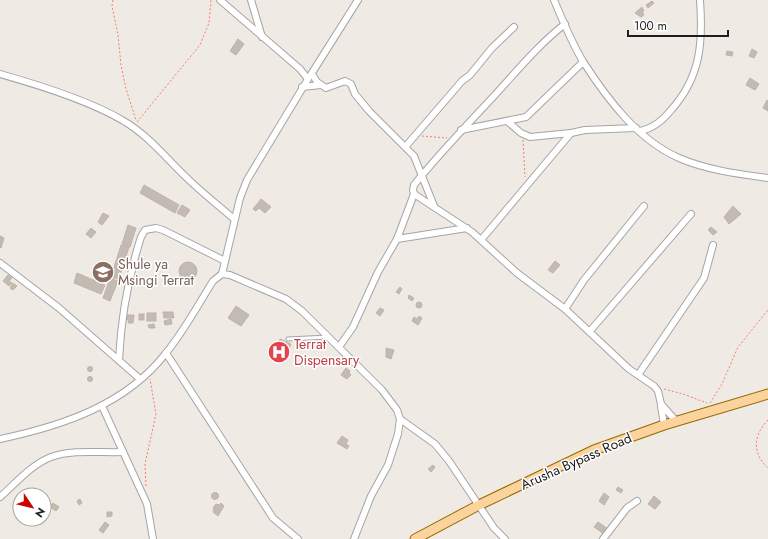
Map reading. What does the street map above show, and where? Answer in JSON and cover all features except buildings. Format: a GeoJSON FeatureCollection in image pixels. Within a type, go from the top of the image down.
{"type":"FeatureCollection","features":[{"type":"Feature","properties":{"kind":"main road","name":"Arusha Bypass Road"},"geometry":{"type":"LineString","coordinates":[[415,539],[478,505],[594,450],[676,421],[768,394]]}},
{"type":"Feature","properties":{"kind":"street"},"geometry":{"type":"LineString","coordinates":[[251,0],[262,37]]}},
{"type":"Feature","properties":{"kind":"street"},"geometry":{"type":"LineString","coordinates":[[0,439],[60,425],[102,406],[148,373],[166,353],[213,281],[222,274],[234,219],[247,180],[302,87],[310,77],[358,0]]}},
{"type":"Feature","properties":{"kind":"street"},"geometry":{"type":"LineString","coordinates":[[554,0],[583,62],[605,94],[638,129],[655,143],[685,160],[705,167],[768,178]]}},
{"type":"Feature","properties":{"kind":"street"},"geometry":{"type":"LineString","coordinates":[[507,121],[530,137],[571,133],[585,130],[638,129],[656,125],[678,103],[692,81],[696,71],[702,26],[700,0]]}},
{"type":"Feature","properties":{"kind":"street"},"geometry":{"type":"LineString","coordinates":[[223,1],[262,37],[321,86]]}},
{"type":"Feature","properties":{"kind":"street"},"geometry":{"type":"LineString","coordinates":[[339,346],[353,327],[378,272],[397,239],[414,194],[413,188],[422,175],[453,138],[527,59],[550,36],[565,24]]}},
{"type":"Feature","properties":{"kind":"street"},"geometry":{"type":"LineString","coordinates":[[406,146],[412,137],[514,26]]}},
{"type":"Feature","properties":{"kind":"street"},"geometry":{"type":"LineString","coordinates":[[521,132],[526,117],[583,62]]}},
{"type":"Feature","properties":{"kind":"street"},"geometry":{"type":"LineString","coordinates":[[0,74],[31,83],[106,112],[124,121],[146,138],[187,178],[234,219]]}},
{"type":"Feature","properties":{"kind":"street"},"geometry":{"type":"LineString","coordinates":[[302,87],[321,86],[329,88],[346,81],[350,82],[358,98],[414,156],[434,206]]}},
{"type":"Feature","properties":{"kind":"street"},"geometry":{"type":"LineString","coordinates":[[461,130],[526,117]]}},
{"type":"Feature","properties":{"kind":"street"},"geometry":{"type":"LineString","coordinates":[[481,240],[571,133]]}},
{"type":"Feature","properties":{"kind":"street"},"geometry":{"type":"LineString","coordinates":[[414,194],[467,228],[517,273],[565,309],[629,369],[654,386],[660,397],[664,425]]}},
{"type":"Feature","properties":{"kind":"street"},"geometry":{"type":"LineString","coordinates":[[565,309],[584,280],[644,206]]}},
{"type":"Feature","properties":{"kind":"street"},"geometry":{"type":"LineString","coordinates":[[590,331],[691,214]]}},
{"type":"Feature","properties":{"kind":"street"},"geometry":{"type":"LineString","coordinates":[[119,360],[120,325],[126,287],[141,237],[145,230],[156,228],[163,230],[225,261]]}},
{"type":"Feature","properties":{"kind":"street"},"geometry":{"type":"LineString","coordinates":[[397,239],[467,228]]}},
{"type":"Feature","properties":{"kind":"street"},"geometry":{"type":"LineString","coordinates":[[638,375],[704,278],[713,245]]}},
{"type":"Feature","properties":{"kind":"street"},"geometry":{"type":"LineString","coordinates":[[0,263],[59,308],[140,379]]}},
{"type":"Feature","properties":{"kind":"street"},"geometry":{"type":"LineString","coordinates":[[222,274],[252,284],[286,299],[315,322],[391,400],[400,419],[435,444],[494,528],[505,539]]}},
{"type":"Feature","properties":{"kind":"street"},"geometry":{"type":"LineString","coordinates":[[166,353],[273,518],[298,539]]}},
{"type":"Feature","properties":{"kind":"street"},"geometry":{"type":"LineString","coordinates":[[661,404],[676,421]]}},
{"type":"Feature","properties":{"kind":"street"},"geometry":{"type":"LineString","coordinates":[[102,406],[147,504],[153,539]]}},
{"type":"Feature","properties":{"kind":"street"},"geometry":{"type":"LineString","coordinates":[[354,539],[370,496],[388,465],[398,434],[400,419]]}},
{"type":"Feature","properties":{"kind":"street"},"geometry":{"type":"LineString","coordinates":[[0,497],[36,466],[51,457],[65,454],[123,452]]}},
{"type":"Feature","properties":{"kind":"street"},"geometry":{"type":"LineString","coordinates":[[603,539],[627,508],[637,501]]}},
{"type":"Feature","properties":{"kind":"lane"},"geometry":{"type":"LineString","coordinates":[[288,339],[328,337]]}},
{"type":"Feature","properties":{"kind":"path"},"geometry":{"type":"LineString","coordinates":[[113,0],[112,6],[118,34],[121,65],[126,89],[136,122],[146,138]]}},
{"type":"Feature","properties":{"kind":"path"},"geometry":{"type":"LineString","coordinates":[[136,122],[200,45],[209,23],[211,0]]}},
{"type":"Feature","properties":{"kind":"path"},"geometry":{"type":"LineString","coordinates":[[521,132],[525,186]]}},
{"type":"Feature","properties":{"kind":"path"},"geometry":{"type":"LineString","coordinates":[[412,137],[433,136],[453,138]]}},
{"type":"Feature","properties":{"kind":"path"},"geometry":{"type":"LineString","coordinates":[[710,404],[722,384],[738,347],[768,310]]}},
{"type":"Feature","properties":{"kind":"path"},"geometry":{"type":"LineString","coordinates":[[146,491],[145,464],[156,414],[154,397],[148,373]]}},
{"type":"Feature","properties":{"kind":"path"},"geometry":{"type":"LineString","coordinates":[[654,386],[683,394],[719,408]]}},
{"type":"Feature","properties":{"kind":"path"},"geometry":{"type":"LineString","coordinates":[[768,420],[758,435],[755,445],[757,456],[768,468]]}},
{"type":"Feature","properties":{"kind":"place","name":"Shule ya Msingi Terrat"},"geometry":{"type":"Point","coordinates":[103,272]}},
{"type":"Feature","properties":{"kind":"place","name":"Terrat Dispensary"},"geometry":{"type":"Point","coordinates":[279,352]}}]}
